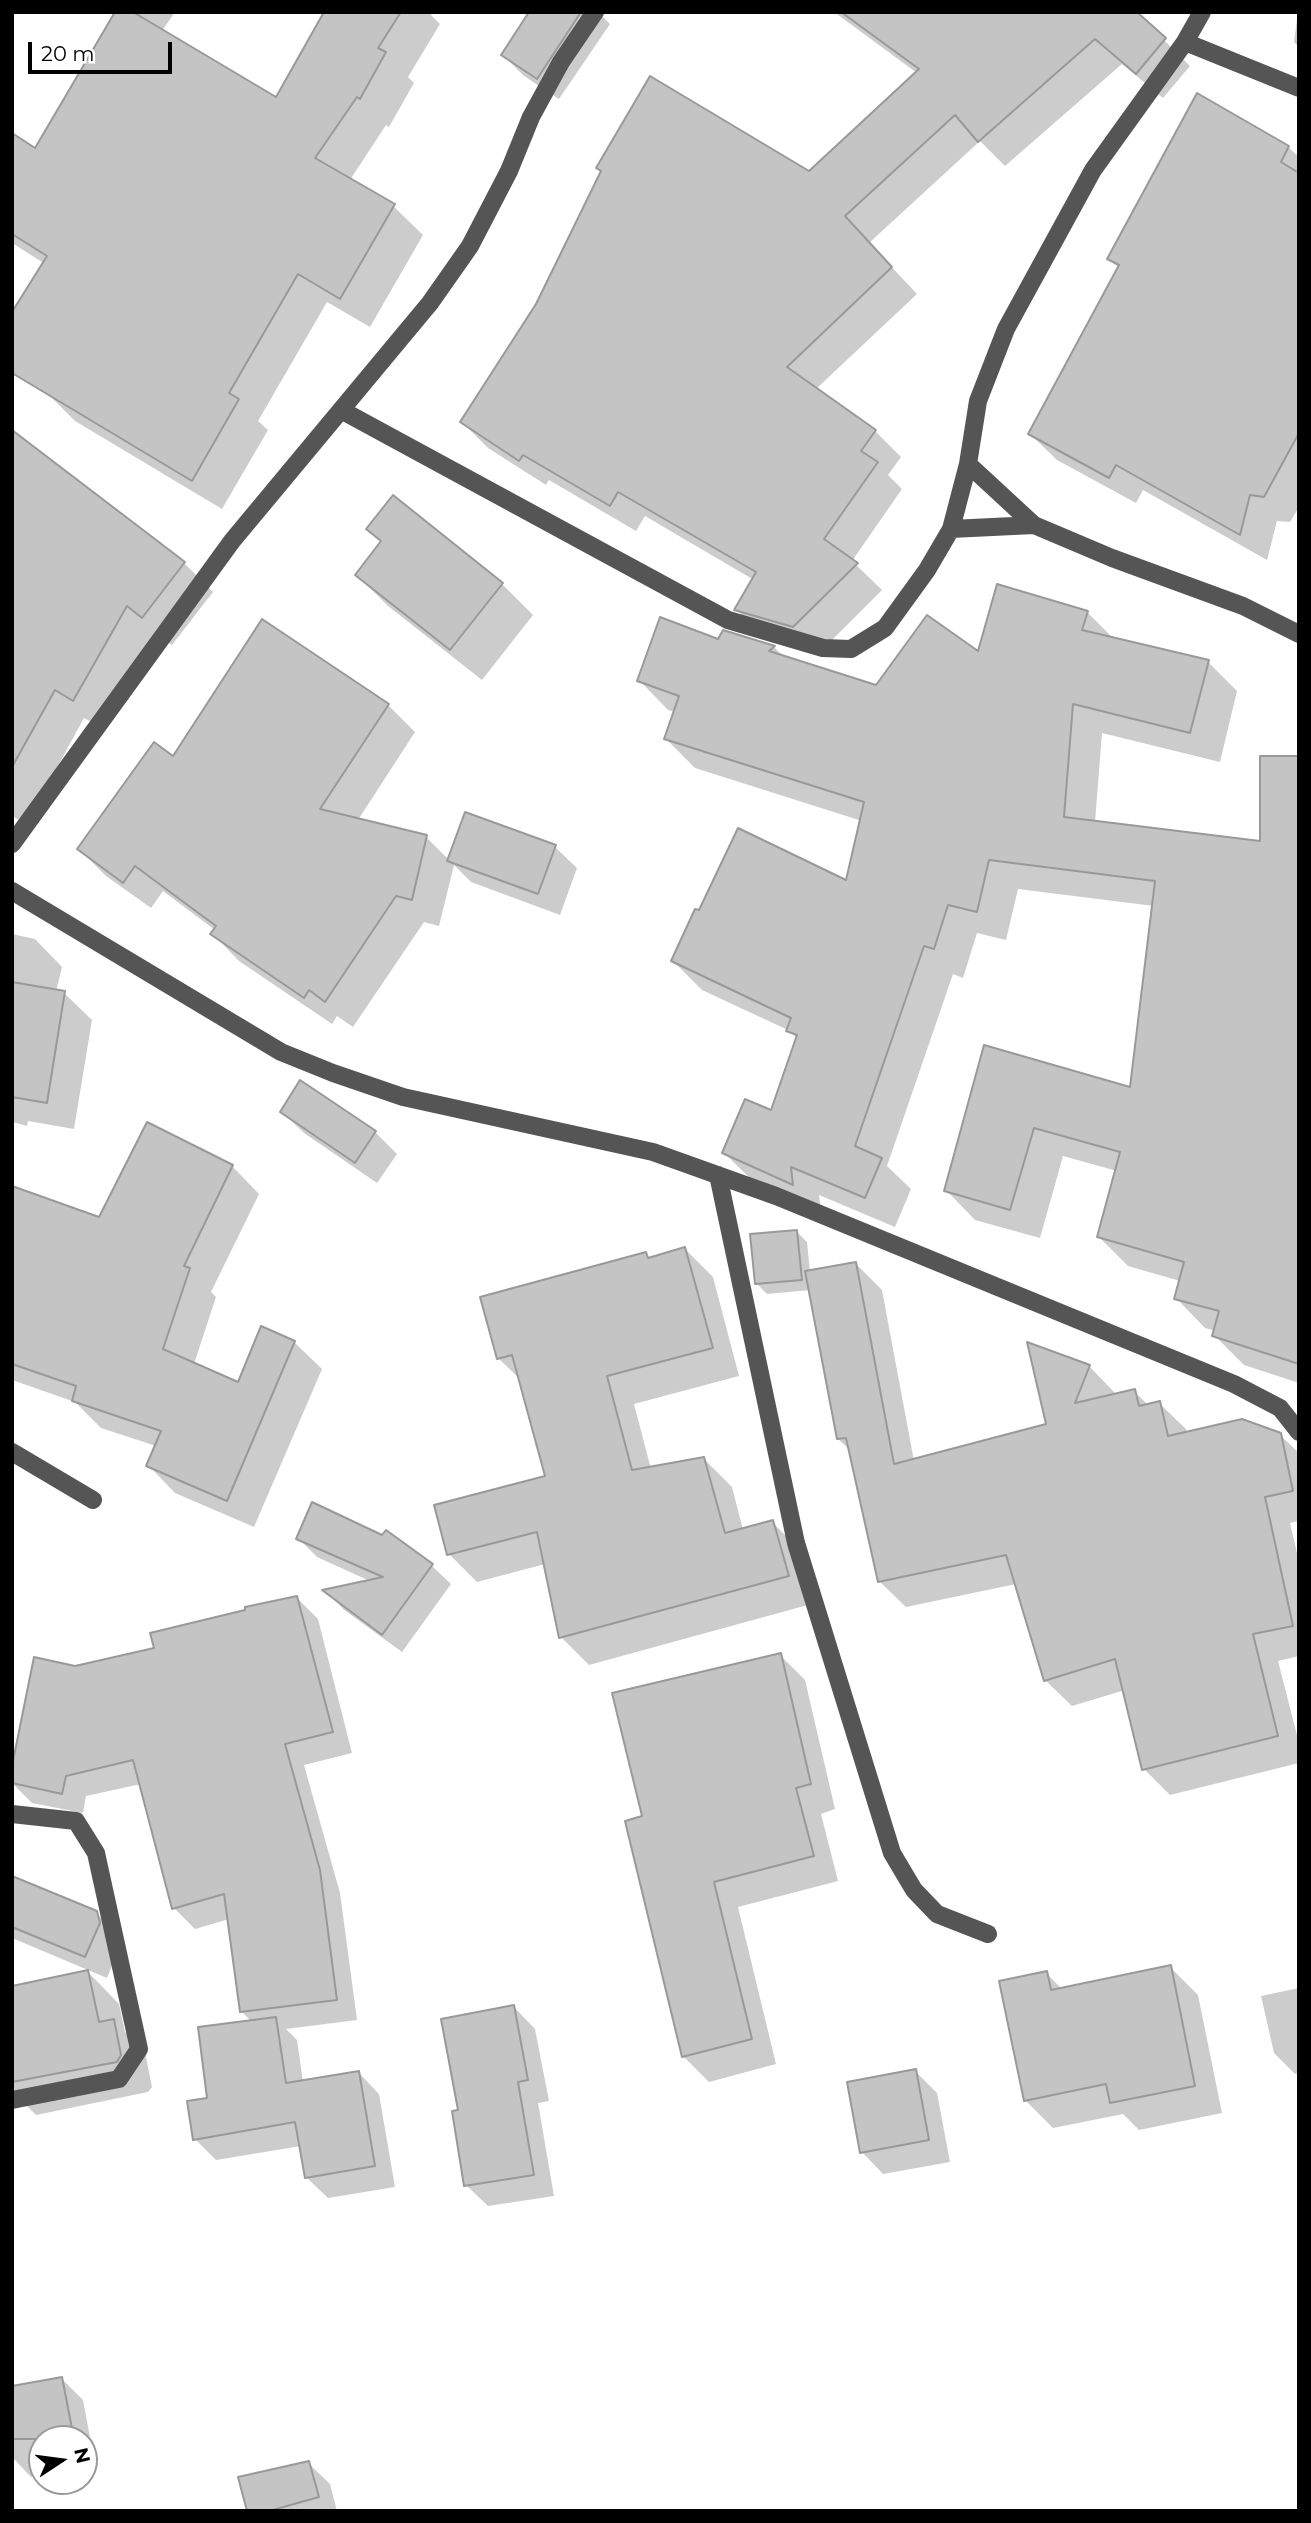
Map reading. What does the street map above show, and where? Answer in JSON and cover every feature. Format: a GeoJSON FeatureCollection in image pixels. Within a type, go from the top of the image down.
{"type":"FeatureCollection","features":[{"type":"Feature","properties":{"kind":"street"},"geometry":{"type":"LineString","coordinates":[[12,844],[232,541],[430,303],[470,246],[509,171],[530,117],[561,62],[595,12]]}},
{"type":"Feature","properties":{"kind":"street"},"geometry":{"type":"LineString","coordinates":[[341,410],[728,620],[823,648],[851,649],[885,628],[927,570],[951,529],[968,464],[978,401],[1006,329],[1093,170],[1185,42],[1202,12]]}},
{"type":"Feature","properties":{"kind":"street"},"geometry":{"type":"LineString","coordinates":[[1185,42],[1299,88]]}},
{"type":"Feature","properties":{"kind":"street"},"geometry":{"type":"LineString","coordinates":[[968,464],[1034,525],[1112,558],[1243,606],[1299,634]]}},
{"type":"Feature","properties":{"kind":"street"},"geometry":{"type":"LineString","coordinates":[[951,529],[1034,525]]}},
{"type":"Feature","properties":{"kind":"street"},"geometry":{"type":"LineString","coordinates":[[12,891],[281,1052],[403,1097],[653,1152],[776,1196],[1234,1384],[1280,1408],[1299,1432]]}},
{"type":"Feature","properties":{"kind":"street"},"geometry":{"type":"LineString","coordinates":[[718,1175],[796,1543],[892,1853],[914,1890],[937,1914],[988,1934]]}},
{"type":"Feature","properties":{"kind":"street"},"geometry":{"type":"LineString","coordinates":[[12,1452],[93,1500]]}},
{"type":"Feature","properties":{"kind":"street"},"geometry":{"type":"LineString","coordinates":[[12,1814],[76,1821],[96,1853],[139,2049],[118,2079],[12,2100]]}},
{"type":"Feature","properties":{"kind":"building"},"geometry":{"type":"Polygon","coordinates":[[[115,12],[133,12],[276,97],[324,12],[401,12],[378,48],[386,52],[360,99],[357,97],[315,158],[395,204],[340,299],[298,274],[229,393],[239,399],[192,481],[12,373],[12,312],[47,256],[12,234],[12,133],[35,148],[115,12]]]}},
{"type":"Feature","properties":{"kind":"building"},"geometry":{"type":"Polygon","coordinates":[[[529,12],[581,12],[537,79],[501,55],[529,12]]]}},
{"type":"Feature","properties":{"kind":"building"},"geometry":{"type":"Polygon","coordinates":[[[841,12],[1137,12],[1166,38],[1136,74],[1095,39],[978,142],[955,115],[845,216],[892,267],[787,367],[876,430],[861,451],[878,462],[824,539],[858,563],[793,627],[734,610],[756,572],[618,492],[610,506],[523,455],[519,461],[460,422],[536,304],[601,171],[596,168],[650,76],[809,171],[919,69],[841,12]]]}},
{"type":"Feature","properties":{"kind":"building"},"geometry":{"type":"Polygon","coordinates":[[[1197,93],[1289,146],[1281,162],[1299,173],[1299,433],[1264,497],[1250,495],[1240,535],[1116,465],[1109,478],[1028,434],[1119,265],[1107,259],[1197,93]]]}},
{"type":"Feature","properties":{"kind":"building"},"geometry":{"type":"Polygon","coordinates":[[[12,430],[185,562],[142,618],[127,606],[73,701],[55,690],[12,767],[12,430]]]}},
{"type":"Feature","properties":{"kind":"building"},"geometry":{"type":"Polygon","coordinates":[[[393,495],[503,583],[450,650],[355,575],[381,541],[366,529],[393,495]]]}},
{"type":"Feature","properties":{"kind":"building"},"geometry":{"type":"Polygon","coordinates":[[[997,584],[1088,611],[1082,630],[1209,660],[1190,733],[1073,704],[1064,817],[1260,841],[1260,756],[1299,756],[1299,1364],[1212,1336],[1219,1311],[1174,1299],[1184,1262],[1097,1237],[1120,1152],[1034,1128],[1010,1210],[944,1191],[984,1045],[1130,1087],[1155,881],[989,860],[977,912],[948,905],[934,949],[924,946],[855,1146],[882,1158],[865,1198],[791,1167],[793,1185],[722,1153],[745,1099],[771,1110],[797,1035],[786,1031],[791,1018],[671,961],[738,828],[846,880],[864,802],[664,739],[679,696],[637,681],[660,617],[718,639],[723,630],[775,646],[769,651],[876,685],[927,615],[978,651],[997,584]]]}},
{"type":"Feature","properties":{"kind":"building"},"geometry":{"type":"Polygon","coordinates":[[[262,619],[389,704],[320,809],[427,835],[412,900],[396,896],[325,1002],[309,990],[304,998],[210,934],[216,926],[135,866],[123,883],[77,849],[154,742],[173,756],[262,619]]]}},
{"type":"Feature","properties":{"kind":"building"},"geometry":{"type":"Polygon","coordinates":[[[465,812],[556,845],[538,894],[447,861],[465,812]]]}},
{"type":"Feature","properties":{"kind":"building"},"geometry":{"type":"Polygon","coordinates":[[[12,982],[65,991],[47,1103],[12,1097],[12,982]]]}},
{"type":"Feature","properties":{"kind":"building"},"geometry":{"type":"Polygon","coordinates":[[[300,1080],[376,1131],[355,1163],[280,1112],[300,1080]]]}},
{"type":"Feature","properties":{"kind":"building"},"geometry":{"type":"Polygon","coordinates":[[[147,1122],[233,1165],[184,1266],[190,1268],[163,1349],[238,1382],[261,1326],[295,1341],[227,1501],[146,1466],[161,1431],[72,1401],[76,1386],[12,1364],[12,1186],[99,1217],[147,1122]]]}},
{"type":"Feature","properties":{"kind":"building"},"geometry":{"type":"Polygon","coordinates":[[[797,1230],[802,1280],[755,1284],[750,1234],[797,1230]]]}},
{"type":"Feature","properties":{"kind":"building"},"geometry":{"type":"Polygon","coordinates":[[[685,1247],[713,1348],[607,1376],[632,1470],[704,1457],[725,1533],[773,1520],[789,1576],[559,1638],[537,1532],[447,1555],[434,1505],[545,1476],[512,1355],[497,1359],[480,1297],[646,1252],[648,1258],[685,1247]]]}},
{"type":"Feature","properties":{"kind":"building"},"geometry":{"type":"Polygon","coordinates":[[[856,1262],[894,1464],[1046,1424],[1027,1342],[1090,1365],[1075,1403],[1135,1389],[1139,1406],[1160,1401],[1168,1436],[1242,1419],[1281,1433],[1293,1491],[1265,1497],[1293,1626],[1253,1634],[1278,1736],[1142,1770],[1115,1659],[1044,1681],[1006,1555],[878,1582],[846,1438],[837,1439],[805,1271],[856,1262]]]}},
{"type":"Feature","properties":{"kind":"building"},"geometry":{"type":"Polygon","coordinates":[[[312,1502],[382,1535],[386,1530],[433,1564],[382,1635],[322,1590],[383,1577],[296,1539],[312,1502]]]}},
{"type":"Feature","properties":{"kind":"building"},"geometry":{"type":"Polygon","coordinates":[[[297,1596],[333,1732],[285,1744],[320,1870],[337,2000],[240,2012],[224,1894],[172,1909],[133,1760],[66,1776],[62,1794],[12,1783],[12,1766],[34,1657],[75,1666],[154,1648],[150,1633],[297,1596]]]}},
{"type":"Feature","properties":{"kind":"building"},"geometry":{"type":"Polygon","coordinates":[[[781,1653],[811,1784],[796,1788],[814,1856],[714,1882],[752,2039],[682,2057],[625,1821],[642,1816],[612,1693],[781,1653]]]}},
{"type":"Feature","properties":{"kind":"building"},"geometry":{"type":"Polygon","coordinates":[[[12,1876],[97,1911],[100,1923],[85,1957],[12,1927],[12,1876]]]}},
{"type":"Feature","properties":{"kind":"building"},"geometry":{"type":"Polygon","coordinates":[[[1171,1965],[1195,2086],[1110,2103],[1106,2084],[1024,2101],[999,1981],[1047,1971],[1051,1990],[1171,1965]]]}},
{"type":"Feature","properties":{"kind":"building"},"geometry":{"type":"Polygon","coordinates":[[[88,1970],[99,2022],[114,2019],[121,2055],[117,2062],[12,2082],[12,1986],[88,1970]]]}},
{"type":"Feature","properties":{"kind":"building"},"geometry":{"type":"Polygon","coordinates":[[[514,2005],[528,2080],[518,2082],[534,2175],[464,2186],[452,2111],[458,2110],[441,2019],[514,2005]]]}},
{"type":"Feature","properties":{"kind":"building"},"geometry":{"type":"Polygon","coordinates":[[[276,2017],[286,2083],[359,2071],[375,2166],[305,2178],[295,2122],[193,2140],[187,2101],[207,2098],[198,2027],[276,2017]]]}},
{"type":"Feature","properties":{"kind":"building"},"geometry":{"type":"Polygon","coordinates":[[[916,2069],[929,2140],[860,2153],[847,2082],[916,2069]]]}},
{"type":"Feature","properties":{"kind":"building"},"geometry":{"type":"Polygon","coordinates":[[[62,2377],[71,2425],[28,2425],[28,2439],[12,2439],[12,2386],[62,2377]]]}},
{"type":"Feature","properties":{"kind":"building"},"geometry":{"type":"Polygon","coordinates":[[[309,2461],[319,2497],[269,2511],[247,2511],[238,2477],[309,2461]]]}}]}
